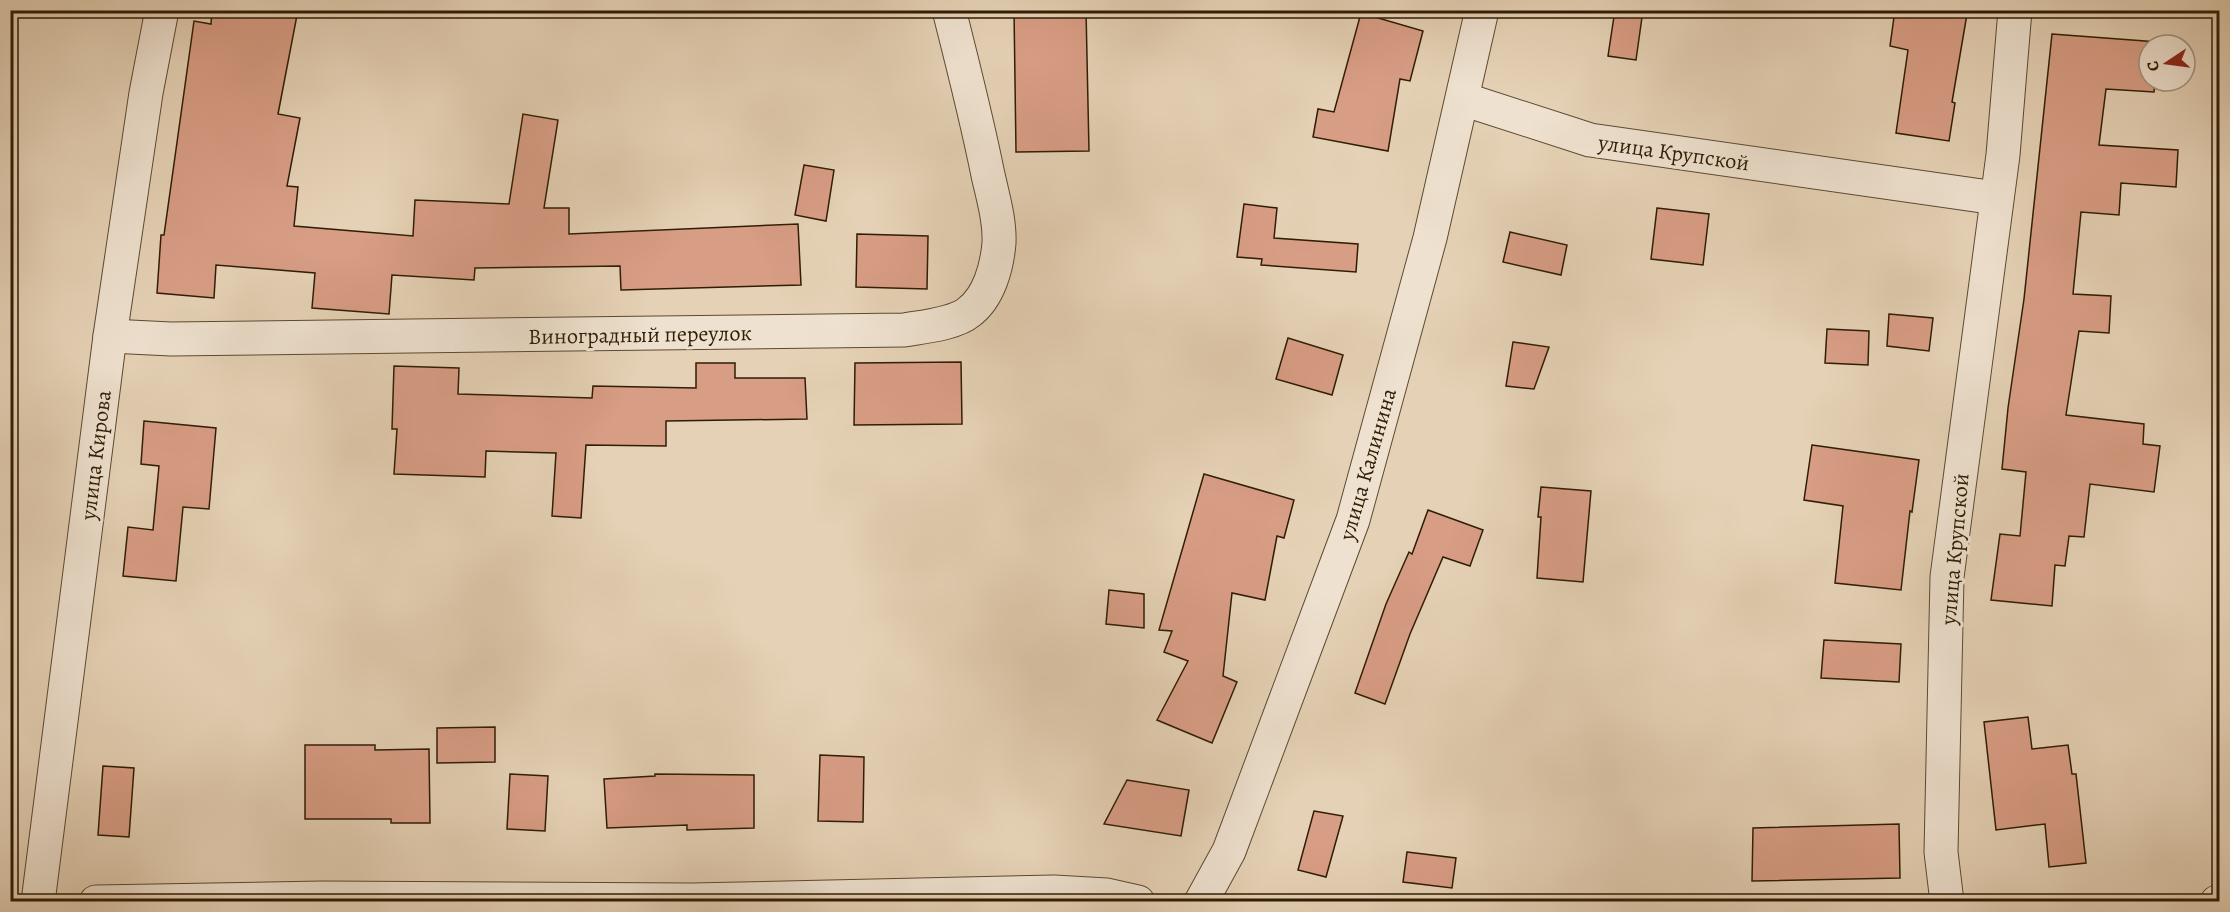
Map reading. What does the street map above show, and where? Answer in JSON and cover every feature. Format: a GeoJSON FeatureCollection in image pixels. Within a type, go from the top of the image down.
{"type":"FeatureCollection","features":[{"type":"Feature","properties":{"kind":"street","name":"улица Кирова"},"geometry":{"type":"LineString","coordinates":[[38,902],[110,336],[146,93],[162,10]]}},
{"type":"Feature","properties":{"kind":"street","name":"Виноградный переулок"},"geometry":{"type":"LineString","coordinates":[[110,336],[171,339],[904,330],[931,325],[967,314],[978,304],[990,284],[999,241],[997,219],[978,125],[949,10]]}},
{"type":"Feature","properties":{"kind":"street","name":"улица Калинина"},"geometry":{"type":"LineString","coordinates":[[1201,902],[1230,851],[1353,520],[1430,238],[1482,10]]}},
{"type":"Feature","properties":{"kind":"street","name":"улица Крупской"},"geometry":{"type":"LineString","coordinates":[[1947,902],[1941,852],[1947,577],[2003,155],[2015,10]]}},
{"type":"Feature","properties":{"kind":"street","name":"улица Крупской"},"geometry":{"type":"LineString","coordinates":[[1463,99],[1590,140],[1996,198]]}},
{"type":"Feature","properties":{"kind":"street"},"geometry":{"type":"LineString","coordinates":[[96,902],[322,898],[692,900],[1054,892],[1107,895],[1137,902]]}},
{"type":"Feature","properties":{"kind":"building"},"geometry":{"type":"Polygon","coordinates":[[[212,10],[298,10],[278,114],[300,118],[287,186],[298,187],[294,226],[413,236],[415,200],[509,204],[523,114],[558,120],[544,208],[569,208],[569,234],[798,224],[801,285],[621,290],[620,266],[475,268],[474,280],[392,275],[389,314],[312,308],[315,273],[216,265],[214,298],[157,293],[161,235],[164,235],[194,21],[211,24],[212,10]]]}},
{"type":"Feature","properties":{"kind":"building"},"geometry":{"type":"Polygon","coordinates":[[[1014,10],[1086,10],[1089,151],[1016,152],[1014,10]]]}},
{"type":"Feature","properties":{"kind":"building"},"geometry":{"type":"Polygon","coordinates":[[[1615,10],[1643,10],[1636,60],[1608,56],[1615,10]]]}},
{"type":"Feature","properties":{"kind":"building"},"geometry":{"type":"Polygon","coordinates":[[[1895,10],[1945,10],[1967,14],[1952,102],[1955,103],[1949,141],[1896,133],[1908,50],[1890,46],[1895,10]]]}},
{"type":"Feature","properties":{"kind":"building"},"geometry":{"type":"Polygon","coordinates":[[[1361,13],[1423,31],[1410,81],[1400,79],[1388,151],[1313,137],[1318,109],[1334,112],[1361,13]]]}},
{"type":"Feature","properties":{"kind":"building"},"geometry":{"type":"Polygon","coordinates":[[[2052,34],[2137,40],[2137,91],[2106,89],[2099,145],[2178,150],[2176,187],[2121,183],[2119,215],[2081,212],[2073,294],[2111,296],[2109,333],[2079,331],[2066,415],[2144,424],[2143,444],[2160,446],[2154,492],[2090,484],[2084,537],[2069,536],[2065,566],[2055,565],[2052,606],[1991,600],[2000,534],[2020,536],[2026,472],[2002,469],[2008,408],[2024,299],[2052,34]]]}},
{"type":"Feature","properties":{"kind":"building"},"geometry":{"type":"Polygon","coordinates":[[[804,165],[834,170],[826,221],[795,215],[804,165]]]}},
{"type":"Feature","properties":{"kind":"building"},"geometry":{"type":"Polygon","coordinates":[[[1244,204],[1277,208],[1274,238],[1358,244],[1356,272],[1261,265],[1262,259],[1237,257],[1244,204]]]}},
{"type":"Feature","properties":{"kind":"building"},"geometry":{"type":"Polygon","coordinates":[[[1657,208],[1709,214],[1703,265],[1651,259],[1657,208]]]}},
{"type":"Feature","properties":{"kind":"building"},"geometry":{"type":"Polygon","coordinates":[[[1510,232],[1567,245],[1561,275],[1503,262],[1510,232]]]}},
{"type":"Feature","properties":{"kind":"building"},"geometry":{"type":"Polygon","coordinates":[[[857,234],[928,236],[927,289],[856,287],[857,234]]]}},
{"type":"Feature","properties":{"kind":"building"},"geometry":{"type":"Polygon","coordinates":[[[1889,314],[1933,318],[1929,351],[1887,346],[1889,314]]]}},
{"type":"Feature","properties":{"kind":"building"},"geometry":{"type":"Polygon","coordinates":[[[1827,329],[1869,331],[1868,365],[1825,363],[1827,329]]]}},
{"type":"Feature","properties":{"kind":"building"},"geometry":{"type":"Polygon","coordinates":[[[1288,338],[1343,355],[1332,395],[1276,379],[1288,338]]]}},
{"type":"Feature","properties":{"kind":"building"},"geometry":{"type":"Polygon","coordinates":[[[1513,342],[1549,347],[1534,389],[1506,386],[1513,342]]]}},
{"type":"Feature","properties":{"kind":"building"},"geometry":{"type":"Polygon","coordinates":[[[961,362],[962,424],[854,425],[855,363],[961,362]]]}},
{"type":"Feature","properties":{"kind":"building"},"geometry":{"type":"Polygon","coordinates":[[[696,363],[735,363],[735,378],[805,378],[807,419],[666,421],[666,446],[586,445],[581,518],[552,516],[556,453],[486,451],[485,477],[394,474],[397,429],[392,429],[394,366],[459,368],[458,394],[592,398],[593,386],[696,388],[696,363]]]}},
{"type":"Feature","properties":{"kind":"building"},"geometry":{"type":"Polygon","coordinates":[[[144,421],[216,428],[209,509],[183,507],[176,581],[123,576],[128,527],[153,530],[159,466],[141,464],[144,421]]]}},
{"type":"Feature","properties":{"kind":"building"},"geometry":{"type":"Polygon","coordinates":[[[1812,445],[1919,460],[1912,512],[1910,511],[1901,590],[1835,583],[1843,506],[1804,500],[1812,445]]]}},
{"type":"Feature","properties":{"kind":"building"},"geometry":{"type":"Polygon","coordinates":[[[1204,474],[1294,500],[1284,538],[1277,536],[1265,600],[1232,593],[1223,676],[1237,682],[1212,743],[1157,720],[1188,661],[1164,652],[1172,631],[1159,630],[1204,474]]]}},
{"type":"Feature","properties":{"kind":"building"},"geometry":{"type":"Polygon","coordinates":[[[1541,487],[1591,491],[1583,582],[1537,578],[1541,487]]]}},
{"type":"Feature","properties":{"kind":"building"},"geometry":{"type":"Polygon","coordinates":[[[1428,510],[1483,530],[1470,566],[1443,557],[1410,634],[1385,704],[1355,693],[1386,604],[1409,552],[1412,554],[1428,510]]]}},
{"type":"Feature","properties":{"kind":"building"},"geometry":{"type":"Polygon","coordinates":[[[1109,590],[1144,594],[1144,628],[1106,624],[1109,590]]]}},
{"type":"Feature","properties":{"kind":"building"},"geometry":{"type":"Polygon","coordinates":[[[1824,640],[1901,644],[1899,682],[1821,678],[1824,640]]]}},
{"type":"Feature","properties":{"kind":"building"},"geometry":{"type":"Polygon","coordinates":[[[2028,717],[2032,749],[2068,745],[2072,774],[2076,774],[2086,863],[2049,867],[2045,824],[1996,830],[1984,722],[2028,717]]]}},
{"type":"Feature","properties":{"kind":"building"},"geometry":{"type":"Polygon","coordinates":[[[495,727],[495,762],[437,763],[437,728],[495,727]]]}},
{"type":"Feature","properties":{"kind":"building"},"geometry":{"type":"Polygon","coordinates":[[[305,745],[375,745],[375,750],[429,749],[430,823],[391,823],[391,819],[305,819],[305,745]]]}},
{"type":"Feature","properties":{"kind":"building"},"geometry":{"type":"Polygon","coordinates":[[[820,755],[864,757],[863,822],[818,821],[820,755]]]}},
{"type":"Feature","properties":{"kind":"building"},"geometry":{"type":"Polygon","coordinates":[[[103,766],[134,768],[129,837],[98,835],[103,766]]]}},
{"type":"Feature","properties":{"kind":"building"},"geometry":{"type":"Polygon","coordinates":[[[510,774],[548,776],[545,831],[507,829],[510,774]]]}},
{"type":"Feature","properties":{"kind":"building"},"geometry":{"type":"Polygon","coordinates":[[[655,774],[754,775],[754,828],[687,830],[687,825],[607,828],[604,779],[655,776],[655,774]]]}},
{"type":"Feature","properties":{"kind":"building"},"geometry":{"type":"Polygon","coordinates":[[[1127,780],[1189,790],[1181,836],[1104,824],[1127,780]]]}},
{"type":"Feature","properties":{"kind":"building"},"geometry":{"type":"Polygon","coordinates":[[[1314,811],[1343,816],[1326,877],[1298,870],[1314,811]]]}},
{"type":"Feature","properties":{"kind":"building"},"geometry":{"type":"Polygon","coordinates":[[[1899,824],[1900,878],[1752,881],[1753,828],[1899,824]]]}},
{"type":"Feature","properties":{"kind":"building"},"geometry":{"type":"Polygon","coordinates":[[[1407,852],[1456,858],[1452,888],[1403,882],[1407,852]]]}}]}
